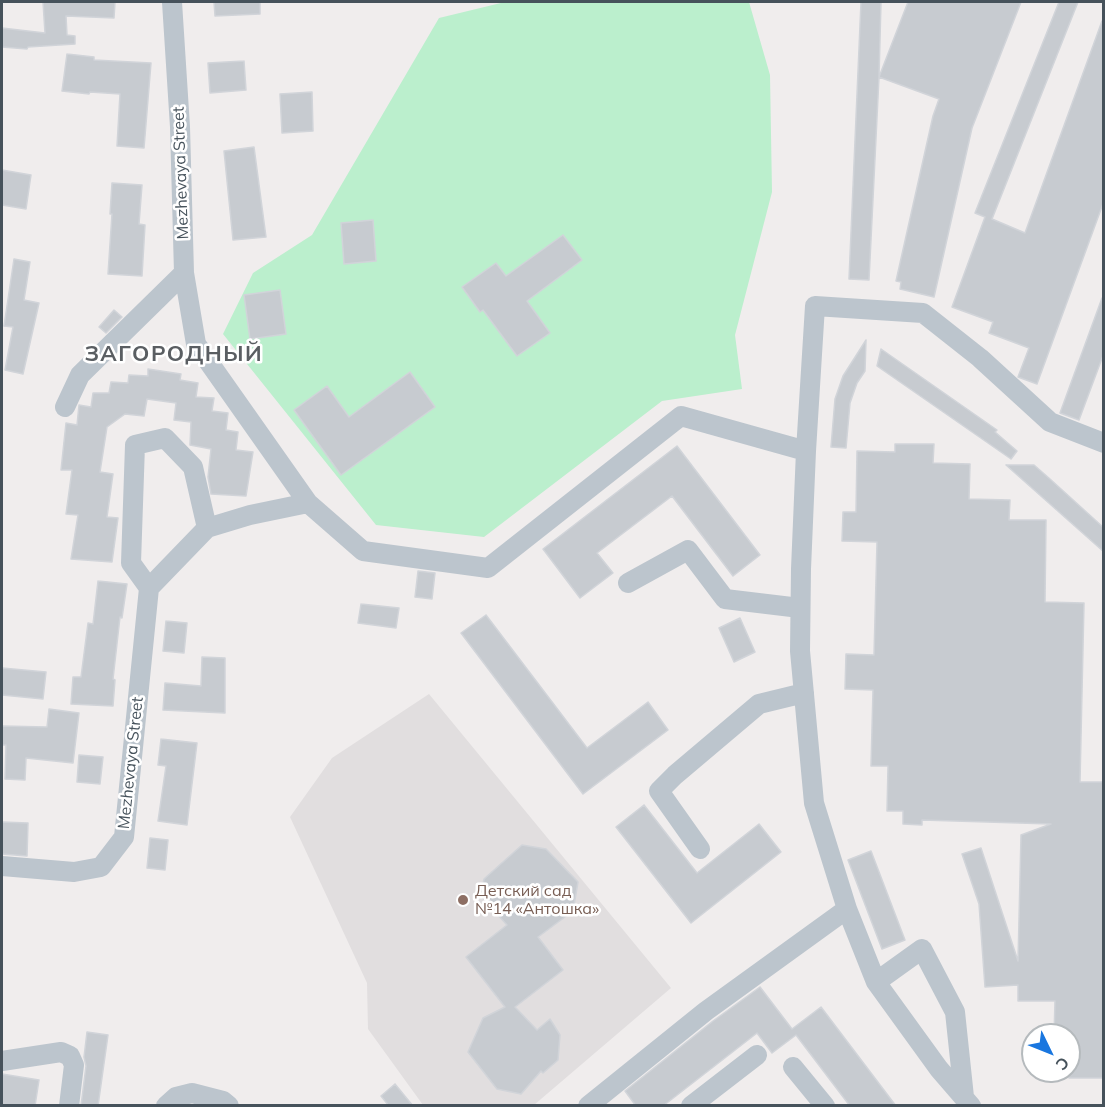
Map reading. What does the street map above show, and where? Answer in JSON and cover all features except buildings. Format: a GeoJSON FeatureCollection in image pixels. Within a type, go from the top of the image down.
{"type":"FeatureCollection","features":[{"type":"Feature","properties":{"kind":"street","name":"Mezhevaya Street"},"geometry":{"type":"LineString","coordinates":[[172,2],[180,127],[184,273],[196,344],[308,503]]}},
{"type":"Feature","properties":{"kind":"street"},"geometry":{"type":"LineString","coordinates":[[65,407],[80,375],[184,273]]}},
{"type":"Feature","properties":{"kind":"street"},"geometry":{"type":"LineString","coordinates":[[968,1101],[939,1069],[876,982],[847,909],[814,803],[800,651],[800,608],[815,306],[924,313],[980,358],[1050,422],[1104,443]]}},
{"type":"Feature","properties":{"kind":"street"},"geometry":{"type":"LineString","coordinates":[[207,528],[194,467],[165,438],[135,445],[131,563],[149,588],[207,528],[250,515],[308,503],[363,551],[488,568],[681,416],[806,451]]}},
{"type":"Feature","properties":{"kind":"street"},"geometry":{"type":"LineString","coordinates":[[628,584],[688,550],[725,599],[800,608]]}},
{"type":"Feature","properties":{"kind":"street","name":"Mezhevaya Street"},"geometry":{"type":"LineString","coordinates":[[2,866],[74,872],[101,867],[124,837],[149,588]]}},
{"type":"Feature","properties":{"kind":"street"},"geometry":{"type":"LineString","coordinates":[[700,849],[659,791],[759,704],[804,693]]}},
{"type":"Feature","properties":{"kind":"street"},"geometry":{"type":"LineString","coordinates":[[598,1103],[706,1011],[847,909]]}},
{"type":"Feature","properties":{"kind":"street"},"geometry":{"type":"LineString","coordinates":[[876,982],[922,949],[955,1012],[968,1101]]}},
{"type":"Feature","properties":{"kind":"street"},"geometry":{"type":"LineString","coordinates":[[2,1061],[61,1052],[70,1056],[74,1065],[69,1106]]}},
{"type":"Feature","properties":{"kind":"street"},"geometry":{"type":"LineString","coordinates":[[691,1106],[757,1056]]}},
{"type":"Feature","properties":{"kind":"street"},"geometry":{"type":"LineString","coordinates":[[793,1067],[825,1106]]}},
{"type":"Feature","properties":{"kind":"street"},"geometry":{"type":"LineString","coordinates":[[166,1106],[176,1097],[192,1092],[223,1101],[229,1106]]}},
{"type":"Feature","properties":{"kind":"shaded area","name":"Детский сад №14 «Антошка»"},"geometry":{"type":"Polygon","coordinates":[[[429,694],[671,988],[534,1105],[423,1105],[368,1029],[367,983],[290,817],[332,758],[429,694]]]}},
{"type":"Feature","properties":{"kind":"green space"},"geometry":{"type":"Polygon","coordinates":[[[505,2],[749,2],[770,75],[772,192],[735,335],[742,389],[662,401],[484,537],[376,525],[223,334],[253,273],[312,235],[439,18],[505,2]]]}},
{"type":"Feature","properties":{"kind":"place","name":"Детский сад №14 «Антошка»"},"geometry":{"type":"Point","coordinates":[463,900]}},
{"type":"Feature","properties":{"kind":"district","name":"ЗАГОРОДНЫЙ"},"geometry":{"type":"Point","coordinates":[174,354]}}]}
